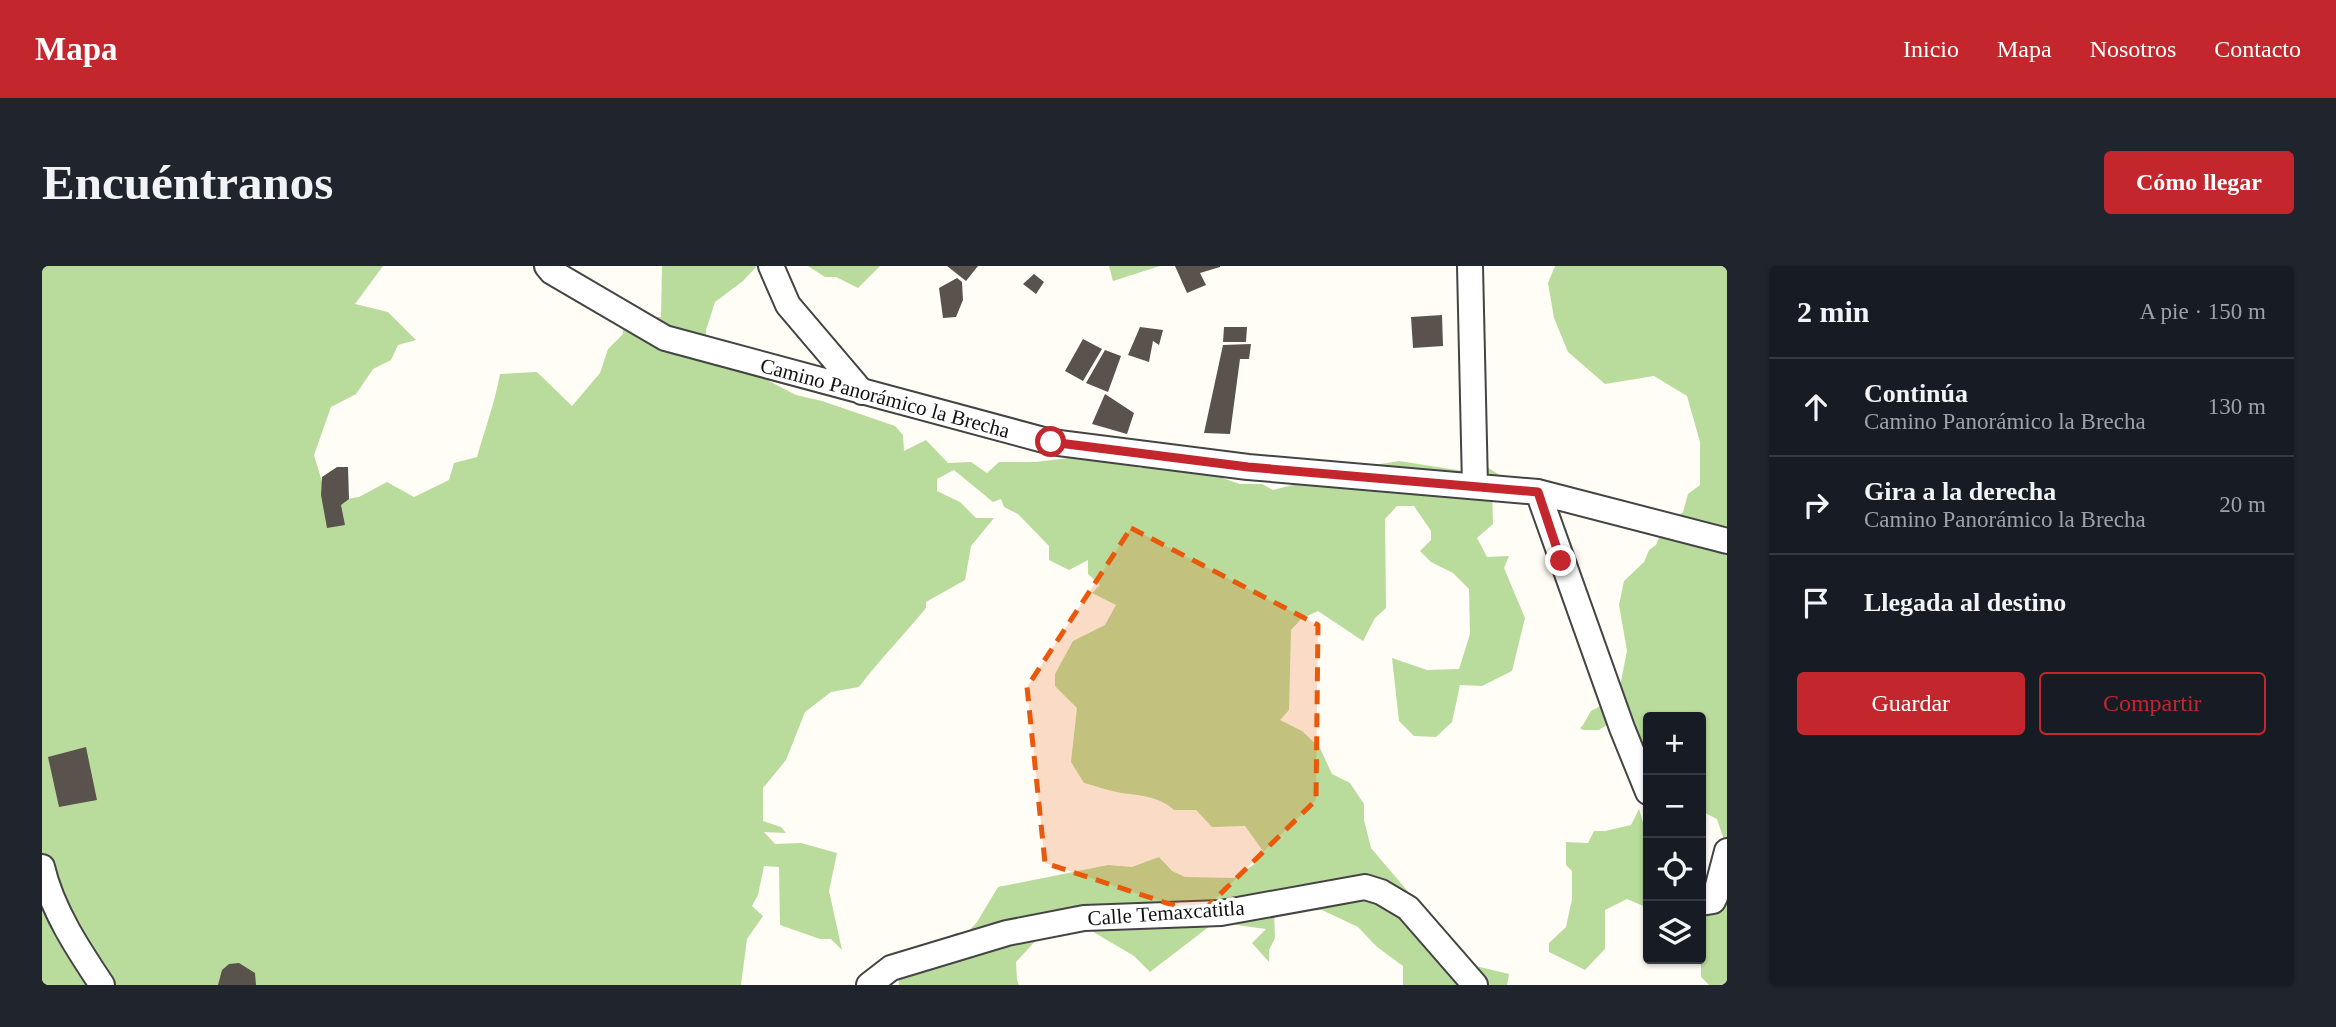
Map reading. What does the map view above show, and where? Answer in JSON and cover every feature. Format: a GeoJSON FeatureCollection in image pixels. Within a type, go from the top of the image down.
{"type":"FeatureCollection","features":[{"type":"Feature","properties":{"kind":"street","name":"Camino Panorámico la Brecha"},"geometry":{"type":"LineString","coordinates":[[547,266],[552,272],[665,338],[1051,442],[1248,467],[1538,492],[1727,541]]}},
{"type":"Feature","properties":{"kind":"street"},"geometry":{"type":"LineString","coordinates":[[771,266],[789,305],[862,392]]}},
{"type":"Feature","properties":{"kind":"street"},"geometry":{"type":"LineString","coordinates":[[1470,266],[1475,486]]}},
{"type":"Feature","properties":{"kind":"street"},"geometry":{"type":"LineString","coordinates":[[1538,492],[1643,780]]}},
{"type":"Feature","properties":{"kind":"street"},"geometry":{"type":"LineString","coordinates":[[1706,902],[1713,901],[1715,897],[1727,851]]}},
{"type":"Feature","properties":{"kind":"street"},"geometry":{"type":"LineString","coordinates":[[42,867],[45,881],[72,939],[102,985]]}},
{"type":"Feature","properties":{"kind":"street","name":"Calle Temaxcatitla"},"geometry":{"type":"LineString","coordinates":[[869,985],[891,968],[1007,933],[1084,918],[1221,913],[1365,887],[1381,892],[1408,908],[1475,985]]}},
{"type":"Feature","properties":{"kind":"highlighted area"},"geometry":{"type":"Polygon","coordinates":[[[1131,528],[1318,625],[1316,800],[1200,914],[1045,863],[1027,687],[1131,528]]]}},
{"type":"Feature","properties":{"kind":"green space"},"geometry":{"type":"Polygon","coordinates":[[[42,266],[383,266],[355,304],[388,312],[416,340],[398,345],[391,360],[373,369],[356,394],[331,407],[314,455],[328,502],[359,497],[387,482],[414,497],[449,480],[454,463],[477,457],[500,374],[537,372],[572,406],[600,373],[608,349],[623,334],[622,323],[639,317],[661,317],[662,266],[757,266],[743,281],[715,302],[706,330],[707,356],[731,368],[765,379],[796,395],[895,426],[903,435],[904,451],[926,440],[948,463],[971,462],[987,473],[999,462],[1035,462],[1086,456],[1140,468],[1192,468],[1240,484],[1262,484],[1273,490],[1363,467],[1399,461],[1476,473],[1487,467],[1509,481],[1492,489],[1493,524],[1477,538],[1487,557],[1509,556],[1504,568],[1525,618],[1512,671],[1482,686],[1460,685],[1452,722],[1436,737],[1414,736],[1399,721],[1392,658],[1427,670],[1459,669],[1470,634],[1469,589],[1453,573],[1431,562],[1420,551],[1431,540],[1431,531],[1414,506],[1397,506],[1385,519],[1386,608],[1375,618],[1363,641],[1318,611],[1301,619],[1291,630],[1289,710],[1280,720],[1302,731],[1320,748],[1332,774],[1350,783],[1364,804],[1364,820],[1371,848],[1410,894],[1426,927],[1455,961],[1509,974],[1507,985],[1403,985],[1403,966],[1377,947],[1358,927],[1322,910],[1274,912],[1275,938],[1269,950],[1269,962],[1252,943],[1266,929],[1215,922],[1150,972],[1134,956],[1089,927],[1053,922],[1016,962],[1019,985],[899,985],[898,963],[956,933],[966,934],[977,922],[998,887],[1108,865],[1132,867],[1159,857],[1172,871],[1185,877],[1234,878],[1256,863],[1263,851],[1245,826],[1212,827],[1196,810],[1174,810],[1149,797],[1084,783],[1071,762],[1077,708],[1055,686],[1055,674],[1073,641],[1105,625],[1116,605],[1092,593],[1100,585],[1088,574],[1088,560],[1069,570],[1049,560],[1049,546],[1018,514],[1004,507],[1001,499],[993,502],[954,470],[937,479],[937,491],[960,502],[976,518],[994,518],[971,546],[965,580],[926,602],[926,608],[859,687],[831,692],[805,712],[786,760],[763,788],[763,821],[781,827],[786,833],[764,832],[775,844],[801,843],[837,853],[829,891],[842,950],[831,939],[820,939],[780,925],[779,867],[764,866],[758,895],[752,906],[763,916],[747,939],[741,985],[42,985],[42,266]]]}},
{"type":"Feature","properties":{"kind":"green space"},"geometry":{"type":"Polygon","coordinates":[[[808,266],[880,266],[858,288],[836,277],[825,277],[808,266]]]}},
{"type":"Feature","properties":{"kind":"green space"},"geometry":{"type":"Polygon","coordinates":[[[1109,266],[1160,266],[1113,281],[1109,266]]]}},
{"type":"Feature","properties":{"kind":"green space"},"geometry":{"type":"Polygon","coordinates":[[[1555,266],[1727,266],[1727,839],[1723,837],[1717,819],[1706,814],[1706,712],[1643,712],[1643,756],[1633,719],[1624,714],[1599,730],[1580,728],[1591,711],[1606,703],[1619,691],[1627,651],[1619,605],[1624,581],[1644,562],[1649,550],[1656,545],[1663,528],[1683,512],[1688,494],[1700,485],[1700,442],[1687,396],[1654,376],[1605,384],[1568,352],[1554,318],[1548,283],[1555,266]]]}},
{"type":"Feature","properties":{"kind":"green space"},"geometry":{"type":"Polygon","coordinates":[[[1639,809],[1643,823],[1643,906],[1627,899],[1605,910],[1605,949],[1585,970],[1549,952],[1549,943],[1566,927],[1572,899],[1572,871],[1566,865],[1566,842],[1588,843],[1594,831],[1631,825],[1639,809]]]}},
{"type":"Feature","properties":{"kind":"green space"},"geometry":{"type":"Polygon","coordinates":[[[1706,881],[1717,893],[1727,898],[1727,985],[1709,985],[1701,977],[1700,964],[1706,964],[1706,881]]]}},
{"type":"Feature","properties":{"kind":"building"},"geometry":{"type":"Polygon","coordinates":[[[947,266],[978,266],[966,281],[947,266]]]}},
{"type":"Feature","properties":{"kind":"building"},"geometry":{"type":"Polygon","coordinates":[[[1175,266],[1220,267],[1200,273],[1206,285],[1187,293],[1175,266]]]}},
{"type":"Feature","properties":{"kind":"building"},"geometry":{"type":"Polygon","coordinates":[[[1034,274],[1044,282],[1036,294],[1023,284],[1034,274]]]}},
{"type":"Feature","properties":{"kind":"building"},"geometry":{"type":"Polygon","coordinates":[[[957,278],[962,282],[963,300],[956,317],[943,318],[939,288],[957,278]]]}},
{"type":"Feature","properties":{"kind":"building"},"geometry":{"type":"Polygon","coordinates":[[[1442,315],[1443,346],[1413,348],[1411,317],[1442,315]]]}},
{"type":"Feature","properties":{"kind":"building"},"geometry":{"type":"Polygon","coordinates":[[[1140,327],[1163,330],[1159,345],[1153,341],[1149,362],[1128,355],[1140,327]]]}},
{"type":"Feature","properties":{"kind":"building"},"geometry":{"type":"Polygon","coordinates":[[[1224,327],[1247,327],[1246,342],[1223,342],[1224,327]]]}},
{"type":"Feature","properties":{"kind":"building"},"geometry":{"type":"Polygon","coordinates":[[[1083,339],[1102,349],[1083,381],[1065,371],[1083,339]]]}},
{"type":"Feature","properties":{"kind":"building"},"geometry":{"type":"Polygon","coordinates":[[[1251,344],[1249,359],[1240,359],[1230,434],[1204,433],[1223,345],[1251,344]]]}},
{"type":"Feature","properties":{"kind":"building"},"geometry":{"type":"Polygon","coordinates":[[[1105,350],[1121,356],[1108,392],[1086,383],[1105,350]]]}},
{"type":"Feature","properties":{"kind":"building"},"geometry":{"type":"Polygon","coordinates":[[[1105,394],[1134,413],[1127,434],[1092,424],[1105,394]]]}},
{"type":"Feature","properties":{"kind":"building"},"geometry":{"type":"Polygon","coordinates":[[[337,467],[348,467],[349,499],[341,505],[345,525],[327,528],[321,495],[322,477],[337,467]]]}},
{"type":"Feature","properties":{"kind":"building"},"geometry":{"type":"Polygon","coordinates":[[[86,747],[97,800],[59,807],[48,757],[86,747]]]}},
{"type":"Feature","properties":{"kind":"building"},"geometry":{"type":"Polygon","coordinates":[[[239,963],[255,973],[256,985],[218,985],[222,970],[229,964],[239,963]]]}},
{"type":"Feature","properties":{"kind":"route"},"geometry":{"type":"LineString","coordinates":[[1051,442],[1248,467],[1538,492],[1561,561]]}}]}
